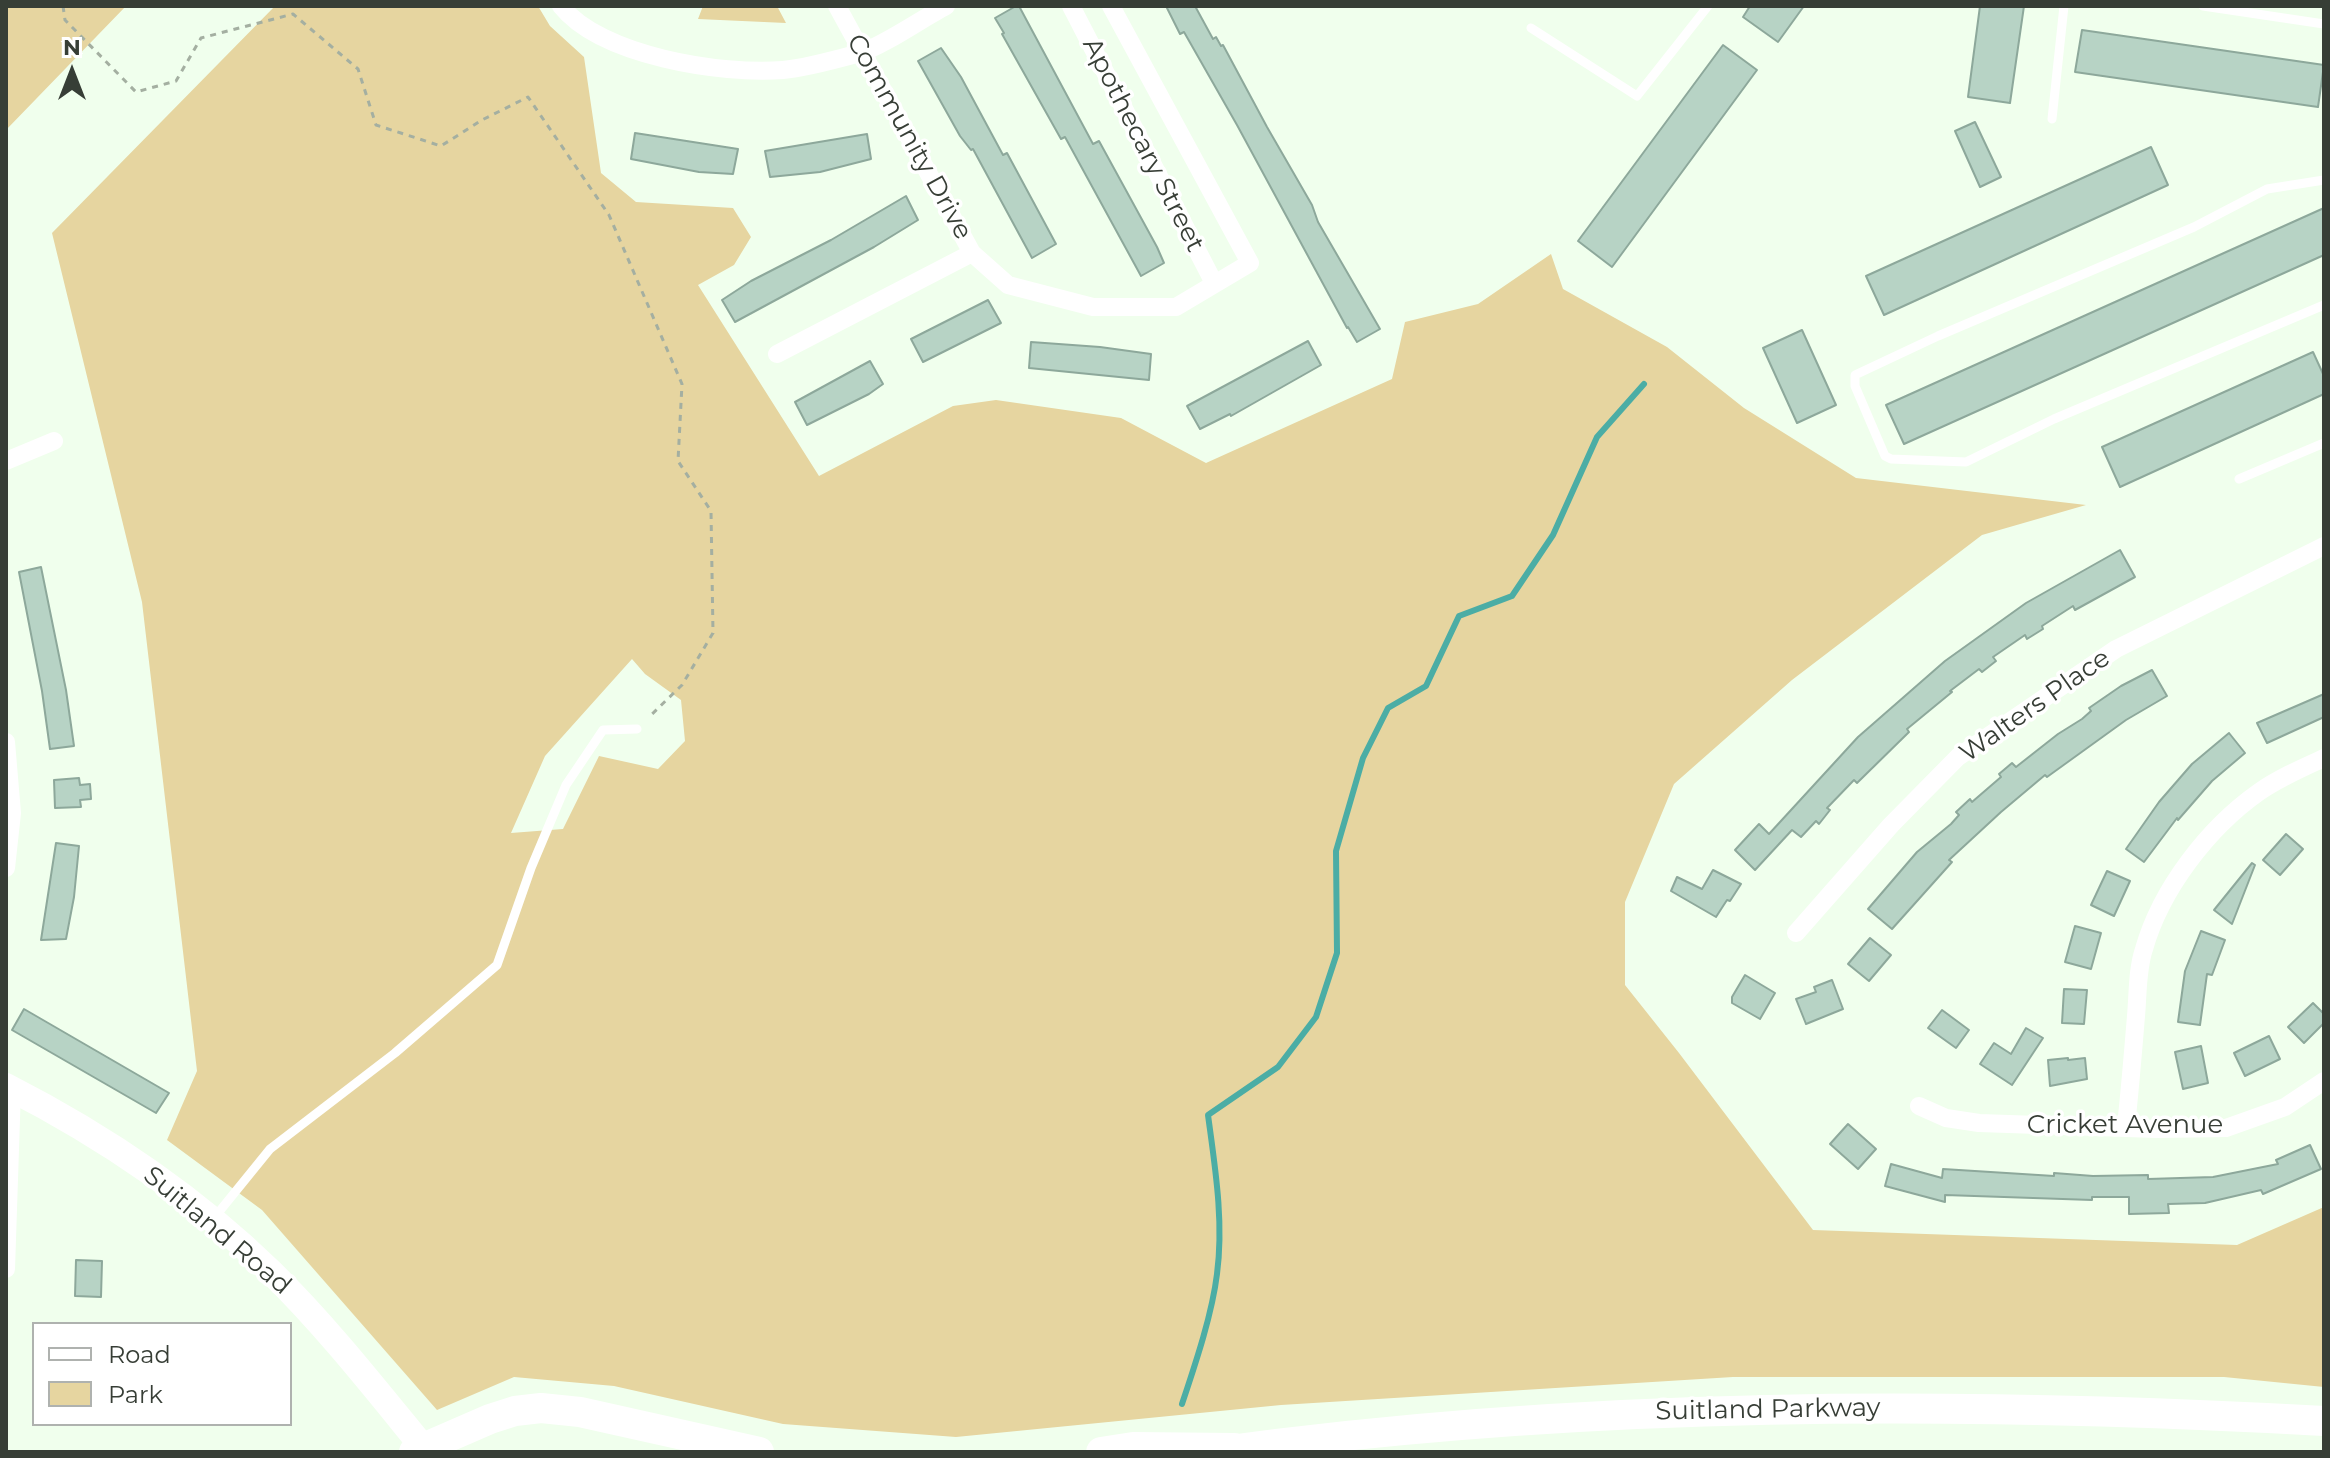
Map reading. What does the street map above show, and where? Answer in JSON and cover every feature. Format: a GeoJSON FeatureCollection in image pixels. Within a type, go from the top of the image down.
{"type":"FeatureCollection","features":[{"type":"Feature","properties":{"kind":"highway"},"geometry":{"type":"LineString","coordinates":[[422,1451],[490,1419],[515,1411],[541,1408],[580,1412],[759,1452]]}},
{"type":"Feature","properties":{"kind":"highway","name":"Suitland Parkway"},"geometry":{"type":"LineString","coordinates":[[1101,1452],[1133,1447],[1227,1450],[1502,1422],[1748,1410],[2050,1409],[2324,1421]]}},
{"type":"Feature","properties":{"kind":"main road","name":"Suitland Road"},"geometry":{"type":"LineString","coordinates":[[9,1088],[111,1146],[211,1220],[270,1271],[296,1298],[422,1451]]}},
{"type":"Feature","properties":{"kind":"street"},"geometry":{"type":"LineString","coordinates":[[561,6],[571,18],[629,51],[722,69],[784,70],[864,52],[946,6]]}},
{"type":"Feature","properties":{"kind":"street","name":"Community Drive"},"geometry":{"type":"LineString","coordinates":[[837,6],[972,253],[1008,285],[1093,307],[1176,307],[1250,263]]}},
{"type":"Feature","properties":{"kind":"street","name":"Apothecary Street"},"geometry":{"type":"LineString","coordinates":[[1071,6],[1214,283]]}},
{"type":"Feature","properties":{"kind":"street","name":"Apothecary Street"},"geometry":{"type":"LineString","coordinates":[[1111,6],[1250,263]]}},
{"type":"Feature","properties":{"kind":"street"},"geometry":{"type":"LineString","coordinates":[[777,354],[972,253]]}},
{"type":"Feature","properties":{"kind":"street"},"geometry":{"type":"LineString","coordinates":[[6,461],[54,441]]}},
{"type":"Feature","properties":{"kind":"street","name":"Walters Place"},"geometry":{"type":"LineString","coordinates":[[1796,933],[1891,825],[1958,757],[2116,649],[2324,546]]}},
{"type":"Feature","properties":{"kind":"street"},"geometry":{"type":"LineString","coordinates":[[6,742],[12,813],[6,868]]}},
{"type":"Feature","properties":{"kind":"street"},"geometry":{"type":"LineString","coordinates":[[2126,1126],[2139,978],[2143,951],[2153,922],[2171,889],[2203,846],[2231,816],[2258,793],[2324,758]]}},
{"type":"Feature","properties":{"kind":"street","name":"Cricket Avenue"},"geometry":{"type":"LineString","coordinates":[[1919,1106],[1946,1118],[1979,1123],[2156,1129],[2226,1128],[2285,1107],[2324,1081]]}},
{"type":"Feature","properties":{"kind":"street"},"geometry":{"type":"LineString","coordinates":[[6,1269],[9,1088]]}},
{"type":"Feature","properties":{"kind":"lane"},"geometry":{"type":"LineString","coordinates":[[1531,28],[1637,96],[1708,6]]}},
{"type":"Feature","properties":{"kind":"lane"},"geometry":{"type":"LineString","coordinates":[[2052,119],[2064,6]]}},
{"type":"Feature","properties":{"kind":"lane"},"geometry":{"type":"LineString","coordinates":[[2203,6],[2324,24]]}},
{"type":"Feature","properties":{"kind":"lane"},"geometry":{"type":"LineString","coordinates":[[2324,180],[2267,189],[2194,227],[1938,336],[1855,375],[1855,386],[1885,456],[1891,459],[1966,462],[2054,419],[2324,305]]}},
{"type":"Feature","properties":{"kind":"lane"},"geometry":{"type":"LineString","coordinates":[[2239,479],[2324,443]]}},
{"type":"Feature","properties":{"kind":"lane"},"geometry":{"type":"LineString","coordinates":[[211,1220],[270,1149],[395,1053],[497,965],[531,868],[566,785],[603,730],[637,729]]}},
{"type":"Feature","properties":{"kind":"path"},"geometry":{"type":"LineString","coordinates":[[63,6],[65,20],[136,92],[176,81],[201,38],[293,14],[358,69],[376,125],[441,146],[482,120],[528,97],[609,215],[682,384],[678,461],[711,511],[713,633],[682,685],[637,729]]}},
{"type":"Feature","properties":{"kind":"green space"},"geometry":{"type":"Polygon","coordinates":[[[6,6],[126,6],[6,130],[6,6]]]}},
{"type":"Feature","properties":{"kind":"green space"},"geometry":{"type":"Polygon","coordinates":[[[275,6],[538,6],[550,26],[584,57],[601,173],[636,202],[733,208],[751,237],[734,265],[698,285],[819,476],[953,406],[996,400],[1121,418],[1206,463],[1392,379],[1405,322],[1478,304],[1551,254],[1563,289],[1667,347],[1744,408],[1856,478],[2086,505],[1982,535],[1792,680],[1674,784],[1625,902],[1625,985],[1813,1230],[2237,1245],[2324,1207],[2324,1387],[2224,1377],[1733,1377],[1281,1405],[956,1437],[783,1424],[614,1386],[514,1377],[437,1410],[262,1210],[167,1140],[197,1071],[142,602],[52,233],[275,6]],[[632,659],[545,756],[511,833],[563,829],[599,756],[658,769],[685,741],[681,700],[645,674],[632,659]]]}},
{"type":"Feature","properties":{"kind":"green space"},"geometry":{"type":"Polygon","coordinates":[[[703,6],[777,6],[786,23],[698,19],[703,6]]]}},
{"type":"Feature","properties":{"kind":"building"},"geometry":{"type":"Polygon","coordinates":[[[1019,6],[1093,144],[1099,141],[1157,247],[1164,263],[1141,276],[1065,137],[1061,139],[1002,34],[995,18],[1019,6]]]}},
{"type":"Feature","properties":{"kind":"building"},"geometry":{"type":"Polygon","coordinates":[[[1166,6],[1195,6],[1213,39],[1216,37],[1223,45],[1312,205],[1318,222],[1380,329],[1357,342],[1347,328],[1237,125],[1166,6]]]}},
{"type":"Feature","properties":{"kind":"building"},"geometry":{"type":"Polygon","coordinates":[[[1750,6],[1804,6],[1778,42],[1743,17],[1750,6]]]}},
{"type":"Feature","properties":{"kind":"building"},"geometry":{"type":"Polygon","coordinates":[[[1980,6],[2024,6],[2010,103],[1968,97],[1980,6]]]}},
{"type":"Feature","properties":{"kind":"building"},"geometry":{"type":"Polygon","coordinates":[[[2082,30],[2324,65],[2318,107],[2075,72],[2082,30]]]}},
{"type":"Feature","properties":{"kind":"building"},"geometry":{"type":"Polygon","coordinates":[[[1723,45],[1757,70],[1612,267],[1578,241],[1723,45]]]}},
{"type":"Feature","properties":{"kind":"building"},"geometry":{"type":"Polygon","coordinates":[[[941,48],[961,77],[1003,155],[1007,153],[1056,244],[1032,258],[973,149],[960,136],[918,61],[941,48]]]}},
{"type":"Feature","properties":{"kind":"building"},"geometry":{"type":"Polygon","coordinates":[[[1975,122],[2001,177],[1980,187],[1955,131],[1975,122]]]}},
{"type":"Feature","properties":{"kind":"building"},"geometry":{"type":"Polygon","coordinates":[[[635,133],[738,149],[733,174],[699,172],[631,159],[635,133]]]}},
{"type":"Feature","properties":{"kind":"building"},"geometry":{"type":"Polygon","coordinates":[[[867,134],[871,159],[820,172],[770,177],[765,151],[867,134]]]}},
{"type":"Feature","properties":{"kind":"building"},"geometry":{"type":"Polygon","coordinates":[[[2151,147],[2168,185],[1884,315],[1866,276],[2151,147]]]}},
{"type":"Feature","properties":{"kind":"building"},"geometry":{"type":"Polygon","coordinates":[[[906,196],[918,220],[735,322],[722,300],[906,196]]]}},
{"type":"Feature","properties":{"kind":"building"},"geometry":{"type":"Polygon","coordinates":[[[2324,208],[2324,255],[1904,444],[1886,405],[2324,208]]]}},
{"type":"Feature","properties":{"kind":"building"},"geometry":{"type":"Polygon","coordinates":[[[988,300],[1001,323],[923,362],[911,339],[988,300]]]}},
{"type":"Feature","properties":{"kind":"building"},"geometry":{"type":"Polygon","coordinates":[[[1802,330],[1836,405],[1797,423],[1763,348],[1802,330]]]}},
{"type":"Feature","properties":{"kind":"building"},"geometry":{"type":"Polygon","coordinates":[[[1308,341],[1321,365],[1231,416],[1200,429],[1187,406],[1308,341]]]}},
{"type":"Feature","properties":{"kind":"building"},"geometry":{"type":"Polygon","coordinates":[[[1031,342],[1151,354],[1149,380],[1029,368],[1031,342]]]}},
{"type":"Feature","properties":{"kind":"building"},"geometry":{"type":"Polygon","coordinates":[[[2313,352],[2324,376],[2324,394],[2120,487],[2102,447],[2313,352]]]}},
{"type":"Feature","properties":{"kind":"building"},"geometry":{"type":"Polygon","coordinates":[[[870,361],[883,384],[807,425],[795,402],[870,361]]]}},
{"type":"Feature","properties":{"kind":"building"},"geometry":{"type":"Polygon","coordinates":[[[2120,550],[2135,577],[2075,610],[2073,606],[2042,626],[2043,629],[2027,639],[2025,635],[1993,657],[1996,661],[1982,672],[1979,669],[1950,691],[1907,729],[1909,732],[1827,808],[1830,810],[1819,824],[1816,821],[1801,837],[1792,830],[1755,870],[1735,850],[1759,824],[1769,834],[1858,737],[1945,661],[2026,603],[2120,550]]]}},
{"type":"Feature","properties":{"kind":"building"},"geometry":{"type":"Polygon","coordinates":[[[41,567],[74,746],[50,749],[19,572],[41,567]]]}},
{"type":"Feature","properties":{"kind":"building"},"geometry":{"type":"Polygon","coordinates":[[[2152,670],[2167,696],[2126,720],[2047,777],[2045,775],[2001,812],[1949,860],[1952,862],[1892,929],[1868,909],[1917,852],[1951,824],[1959,815],[1956,812],[2001,777],[1999,774],[2012,763],[2016,767],[2082,719],[2091,711],[2089,708],[2152,670]]]}},
{"type":"Feature","properties":{"kind":"building"},"geometry":{"type":"Polygon","coordinates":[[[2324,694],[2324,717],[2267,743],[2257,723],[2324,694]]]}},
{"type":"Feature","properties":{"kind":"building"},"geometry":{"type":"Polygon","coordinates":[[[2229,733],[2245,753],[2212,781],[2177,818],[2144,862],[2126,849],[2159,802],[2192,764],[2229,733]]]}},
{"type":"Feature","properties":{"kind":"building"},"geometry":{"type":"Polygon","coordinates":[[[79,778],[80,785],[90,784],[91,799],[80,800],[81,807],[55,808],[54,780],[79,778]]]}},
{"type":"Feature","properties":{"kind":"building"},"geometry":{"type":"Polygon","coordinates":[[[2286,834],[2303,849],[2280,875],[2263,860],[2286,834]]]}},
{"type":"Feature","properties":{"kind":"building"},"geometry":{"type":"Polygon","coordinates":[[[56,843],[79,846],[74,897],[66,939],[41,940],[56,843]]]}},
{"type":"Feature","properties":{"kind":"building"},"geometry":{"type":"Polygon","coordinates":[[[2252,863],[2255,865],[2232,924],[2214,910],[2252,863]]]}},
{"type":"Feature","properties":{"kind":"building"},"geometry":{"type":"Polygon","coordinates":[[[1713,870],[1741,884],[1716,917],[1671,891],[1677,877],[1702,889],[1713,870]]]}},
{"type":"Feature","properties":{"kind":"building"},"geometry":{"type":"Polygon","coordinates":[[[2107,871],[2130,881],[2114,916],[2091,905],[2107,871]]]}},
{"type":"Feature","properties":{"kind":"building"},"geometry":{"type":"Polygon","coordinates":[[[2075,926],[2101,933],[2091,969],[2065,962],[2075,926]]]}},
{"type":"Feature","properties":{"kind":"building"},"geometry":{"type":"Polygon","coordinates":[[[2201,931],[2225,940],[2212,975],[2207,974],[2200,1025],[2178,1022],[2185,971],[2201,931]]]}},
{"type":"Feature","properties":{"kind":"building"},"geometry":{"type":"Polygon","coordinates":[[[1870,938],[1891,955],[1869,981],[1848,964],[1870,938]]]}},
{"type":"Feature","properties":{"kind":"building"},"geometry":{"type":"Polygon","coordinates":[[[1745,975],[1775,993],[1760,1019],[1732,1003],[1732,997],[1745,975]]]}},
{"type":"Feature","properties":{"kind":"building"},"geometry":{"type":"Polygon","coordinates":[[[1832,980],[1843,1009],[1806,1024],[1796,999],[1816,992],[1814,987],[1832,980]]]}},
{"type":"Feature","properties":{"kind":"building"},"geometry":{"type":"Polygon","coordinates":[[[2064,989],[2087,990],[2084,1024],[2062,1023],[2064,989]]]}},
{"type":"Feature","properties":{"kind":"building"},"geometry":{"type":"Polygon","coordinates":[[[2313,1003],[2324,1014],[2324,1023],[2304,1043],[2288,1027],[2313,1003]]]}},
{"type":"Feature","properties":{"kind":"building"},"geometry":{"type":"Polygon","coordinates":[[[24,1009],[169,1093],[156,1113],[12,1030],[24,1009]]]}},
{"type":"Feature","properties":{"kind":"building"},"geometry":{"type":"Polygon","coordinates":[[[1942,1010],[1969,1030],[1956,1048],[1928,1028],[1942,1010]]]}},
{"type":"Feature","properties":{"kind":"building"},"geometry":{"type":"Polygon","coordinates":[[[2026,1028],[2043,1038],[2012,1085],[1980,1064],[1994,1043],[2011,1054],[2026,1028]]]}},
{"type":"Feature","properties":{"kind":"building"},"geometry":{"type":"Polygon","coordinates":[[[2269,1036],[2280,1059],[2245,1076],[2234,1053],[2269,1036]]]}},
{"type":"Feature","properties":{"kind":"building"},"geometry":{"type":"Polygon","coordinates":[[[2201,1046],[2208,1083],[2183,1089],[2175,1052],[2201,1046]]]}},
{"type":"Feature","properties":{"kind":"building"},"geometry":{"type":"Polygon","coordinates":[[[2085,1058],[2087,1079],[2050,1086],[2048,1060],[2085,1058]]]}},
{"type":"Feature","properties":{"kind":"building"},"geometry":{"type":"Polygon","coordinates":[[[1848,1124],[1876,1149],[1858,1169],[1830,1144],[1848,1124]]]}},
{"type":"Feature","properties":{"kind":"building"},"geometry":{"type":"Polygon","coordinates":[[[2310,1145],[2321,1169],[2263,1194],[2261,1190],[2205,1203],[2168,1204],[2169,1213],[2129,1214],[2129,1197],[2092,1197],[2092,1200],[1945,1195],[1945,1202],[1885,1186],[1891,1164],[1942,1178],[1943,1169],[2054,1176],[2054,1173],[2148,1175],[2148,1179],[2213,1177],[2278,1164],[2276,1160],[2310,1145]]]}},
{"type":"Feature","properties":{"kind":"building"},"geometry":{"type":"Polygon","coordinates":[[[76,1260],[102,1261],[101,1297],[75,1296],[76,1260]]]}},
{"type":"Feature","properties":{"kind":"waterway"},"geometry":{"type":"LineString","coordinates":[[1182,1404],[1207,1323],[1219,1254],[1218,1194],[1208,1115],[1278,1067],[1316,1017],[1337,953],[1336,851],[1363,758],[1388,708],[1426,686],[1459,616],[1512,596],[1553,535],[1597,437],[1644,384]]}}]}
